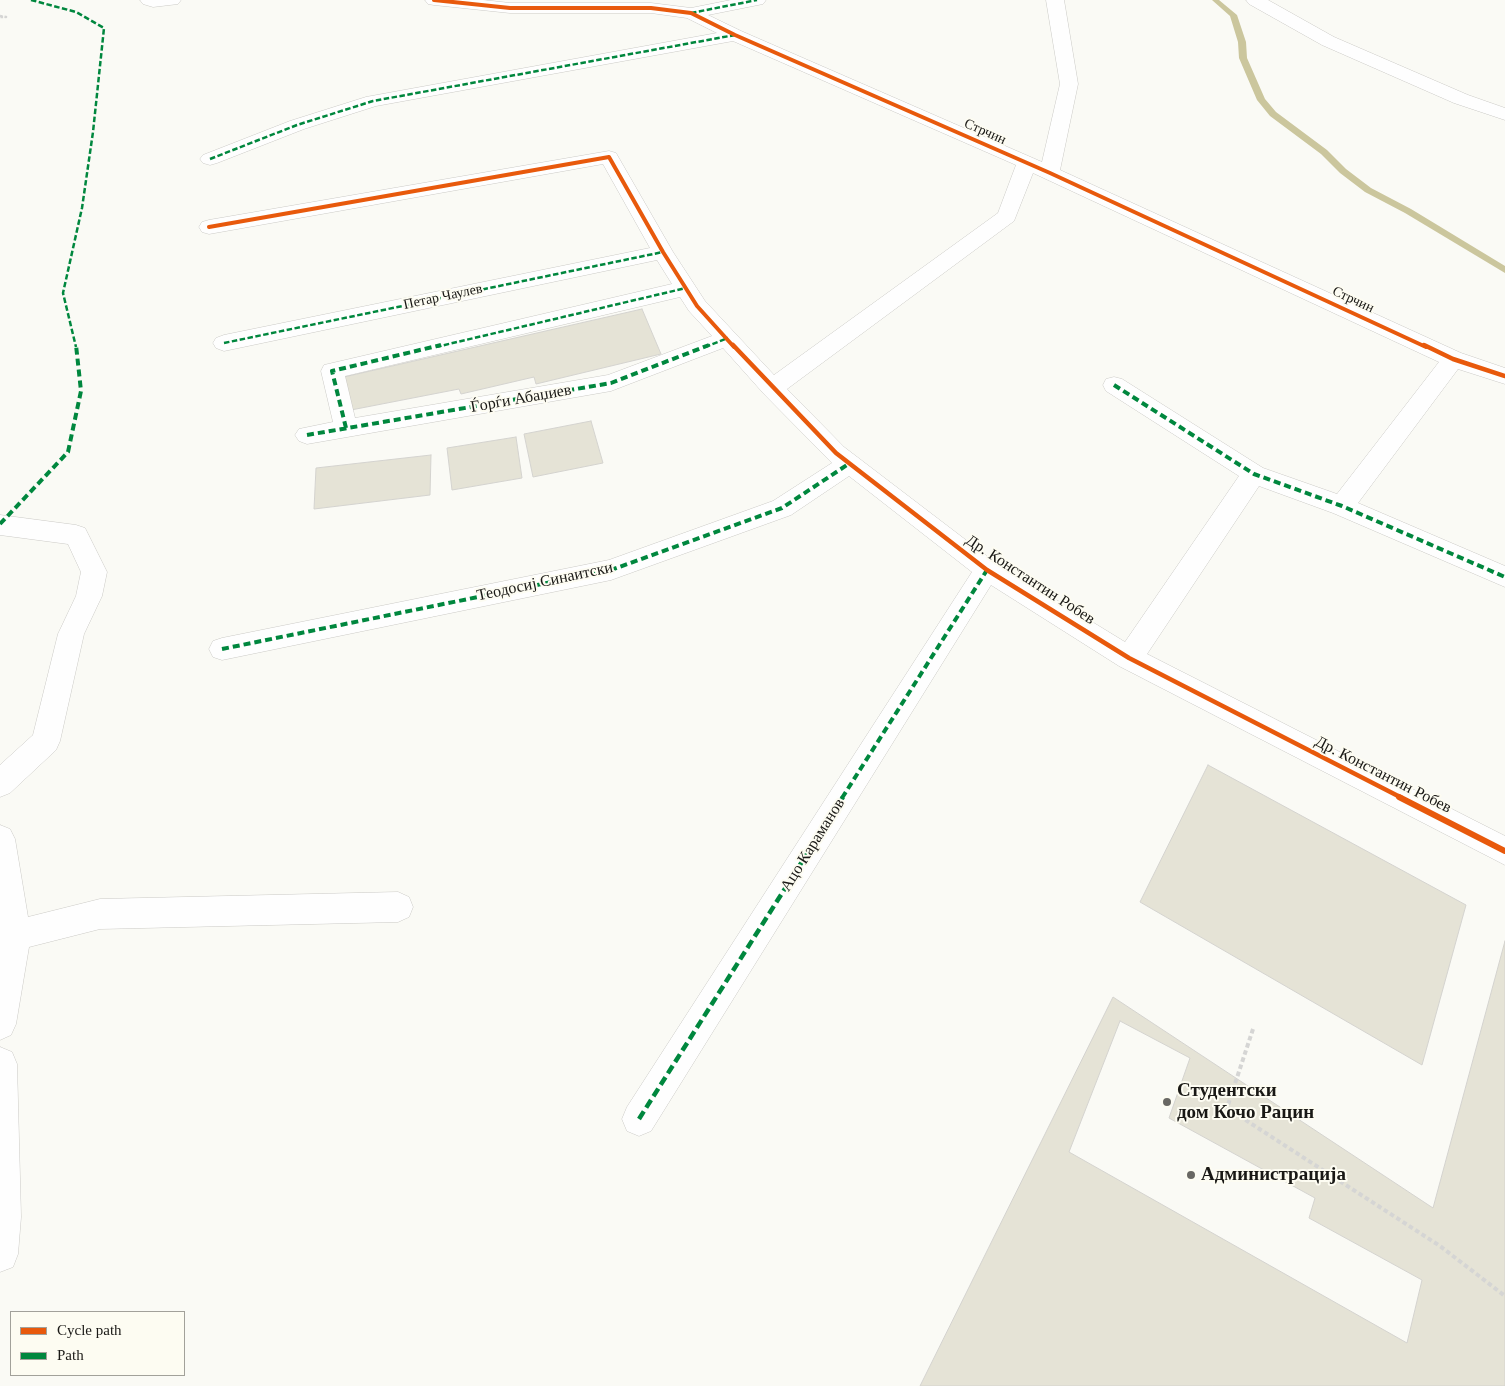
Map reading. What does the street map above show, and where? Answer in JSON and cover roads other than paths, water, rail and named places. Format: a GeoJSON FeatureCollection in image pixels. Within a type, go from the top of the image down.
{"type":"FeatureCollection","features":[{"type":"Feature","properties":{"kind":"street"},"geometry":{"type":"LineString","coordinates":[[149,0],[153,2],[172,0]]}},
{"type":"Feature","properties":{"kind":"street","name":"Стрчин"},"geometry":{"type":"LineString","coordinates":[[434,0],[510,8],[652,8],[691,13],[735,36],[1050,173],[1453,359],[1505,376]]}},
{"type":"Feature","properties":{"kind":"street"},"geometry":{"type":"LineString","coordinates":[[691,13],[757,0]]}},
{"type":"Feature","properties":{"kind":"street"},"geometry":{"type":"LineString","coordinates":[[1050,173],[1069,84],[1055,0]]}},
{"type":"Feature","properties":{"kind":"street"},"geometry":{"type":"LineString","coordinates":[[1255,0],[1328,41],[1460,99],[1505,114]]}},
{"type":"Feature","properties":{"kind":"street"},"geometry":{"type":"LineString","coordinates":[[210,159],[297,125],[373,101],[735,36]]}},
{"type":"Feature","properties":{"kind":"street","name":"Др. Константин Робев"},"geometry":{"type":"LineString","coordinates":[[209,227],[609,156],[663,252],[697,306],[772,388],[836,453],[850,464],[987,570],[1129,658],[1505,851]]}},
{"type":"Feature","properties":{"kind":"street"},"geometry":{"type":"LineString","coordinates":[[772,388],[1007,216],[1027,163]]}},
{"type":"Feature","properties":{"kind":"street","name":"Петар Чаулев"},"geometry":{"type":"LineString","coordinates":[[224,343],[663,252]]}},
{"type":"Feature","properties":{"kind":"street"},"geometry":{"type":"LineString","coordinates":[[346,428],[332,371],[686,288]]}},
{"type":"Feature","properties":{"kind":"street","name":"Ѓорѓи Абаџиев"},"geometry":{"type":"LineString","coordinates":[[307,435],[611,383],[728,338]]}},
{"type":"Feature","properties":{"kind":"street"},"geometry":{"type":"LineString","coordinates":[[1342,506],[1453,359]]}},
{"type":"Feature","properties":{"kind":"street"},"geometry":{"type":"LineString","coordinates":[[1114,385],[1254,474],[1342,506],[1505,577]]}},
{"type":"Feature","properties":{"kind":"street","name":"Теодосиј Синаитски"},"geometry":{"type":"LineString","coordinates":[[222,649],[611,570],[782,508],[850,464]]}},
{"type":"Feature","properties":{"kind":"street"},"geometry":{"type":"LineString","coordinates":[[1129,658],[1254,474]]}},
{"type":"Feature","properties":{"kind":"street"},"geometry":{"type":"LineString","coordinates":[[0,524],[76,535],[94,572],[89,596],[71,634],[46,741],[0,784]]}},
{"type":"Feature","properties":{"kind":"street","name":"Ацо Караманов"},"geometry":{"type":"LineString","coordinates":[[639,1119],[987,570]]}},
{"type":"Feature","properties":{"kind":"street"},"geometry":{"type":"LineString","coordinates":[[0,839],[15,935],[0,1024]]}},
{"type":"Feature","properties":{"kind":"street"},"geometry":{"type":"LineString","coordinates":[[15,935],[100,914],[398,907]]}},
{"type":"Feature","properties":{"kind":"street"},"geometry":{"type":"LineString","coordinates":[[0,1064],[3,1217],[0,1254]]}},
{"type":"Feature","properties":{"kind":"waterway"},"geometry":{"type":"LineString","coordinates":[[1215,0],[1233,15],[1242,42],[1243,58],[1261,100],[1273,114],[1324,152],[1343,171],[1368,190],[1408,211],[1505,270]]}},
{"type":"Feature","properties":{"kind":"place","name":"Студентски дом Кочо Рацин"},"geometry":{"type":"Point","coordinates":[1167,1102]}},
{"type":"Feature","properties":{"kind":"place","name":"Администрација"},"geometry":{"type":"Point","coordinates":[1191,1175]}}]}
